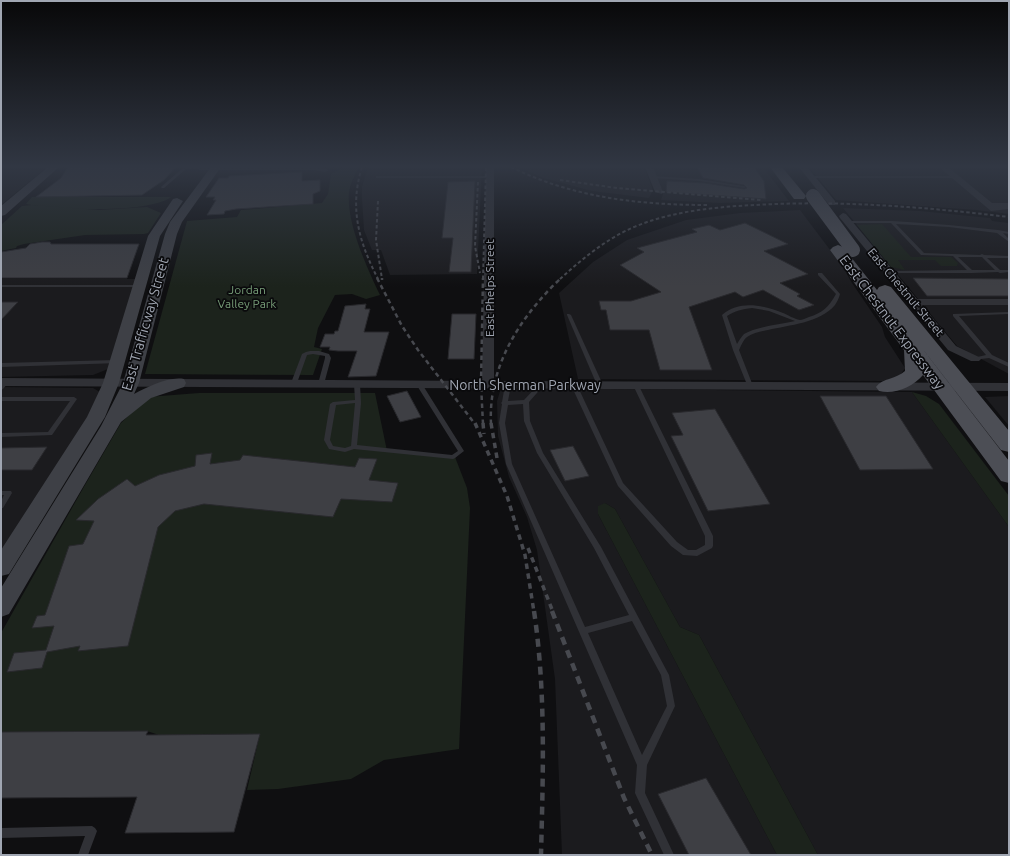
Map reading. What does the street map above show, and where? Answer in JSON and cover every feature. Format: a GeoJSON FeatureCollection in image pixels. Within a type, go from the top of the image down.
{"type":"FeatureCollection","features":[{"type":"Feature","properties":{"kind":"main road","name":"East Trafficway Street"},"geometry":{"type":"LineString","coordinates":[[1,568],[96,416],[111,383],[154,236],[173,207]]}},
{"type":"Feature","properties":{"kind":"main road","name":"East Trafficway Street"},"geometry":{"type":"LineString","coordinates":[[1,608],[110,426],[131,383],[170,234],[183,207]]}},
{"type":"Feature","properties":{"kind":"main road","name":"East Chestnut Expressway"},"geometry":{"type":"LineString","coordinates":[[814,207],[846,250],[913,351],[1009,476]]}},
{"type":"Feature","properties":{"kind":"main road","name":"East Chestnut Expressway"},"geometry":{"type":"LineString","coordinates":[[846,250],[1009,445]]}},
{"type":"Feature","properties":{"kind":"main road"},"geometry":{"type":"LineString","coordinates":[[886,387],[906,381],[915,373],[913,351]]}},
{"type":"Feature","properties":{"kind":"main road"},"geometry":{"type":"LineString","coordinates":[[110,426],[127,406],[142,396],[159,388],[178,383]]}},
{"type":"Feature","properties":{"kind":"street","name":"East Phelps Street"},"geometry":{"type":"LineString","coordinates":[[488,384],[490,207]]}},
{"type":"Feature","properties":{"kind":"street","name":"East Chestnut Street"},"geometry":{"type":"LineString","coordinates":[[846,219],[952,348],[975,359]]}},
{"type":"Feature","properties":{"kind":"street"},"geometry":{"type":"LineString","coordinates":[[914,302],[1004,302]]}},
{"type":"Feature","properties":{"kind":"street","name":"North Sherman Parkway"},"geometry":{"type":"LineString","coordinates":[[3,384],[488,384],[1009,388]]}},
{"type":"Feature","properties":{"kind":"lane"},"geometry":{"type":"LineString","coordinates":[[846,219],[942,224],[1009,233]]}},
{"type":"Feature","properties":{"kind":"lane"},"geometry":{"type":"LineString","coordinates":[[892,222],[921,253],[1009,257]]}},
{"type":"Feature","properties":{"kind":"lane"},"geometry":{"type":"LineString","coordinates":[[998,231],[1009,241]]}},
{"type":"Feature","properties":{"kind":"lane"},"geometry":{"type":"LineString","coordinates":[[954,255],[972,272]]}},
{"type":"Feature","properties":{"kind":"lane"},"geometry":{"type":"LineString","coordinates":[[982,256],[1000,272]]}},
{"type":"Feature","properties":{"kind":"lane"},"geometry":{"type":"LineString","coordinates":[[890,272],[1009,272]]}},
{"type":"Feature","properties":{"kind":"lane"},"geometry":{"type":"LineString","coordinates":[[736,350],[745,336],[766,328],[800,322],[820,315],[837,300],[838,294],[820,274]]}},
{"type":"Feature","properties":{"kind":"lane"},"geometry":{"type":"LineString","coordinates":[[1,286],[139,286]]}},
{"type":"Feature","properties":{"kind":"lane"},"geometry":{"type":"LineString","coordinates":[[1004,302],[1009,312],[955,315],[990,356],[1009,365]]}},
{"type":"Feature","properties":{"kind":"lane"},"geometry":{"type":"LineString","coordinates":[[750,386],[724,315],[731,310],[744,306],[755,306],[767,308],[800,322]]}},
{"type":"Feature","properties":{"kind":"lane"},"geometry":{"type":"LineString","coordinates":[[569,315],[600,385]]}},
{"type":"Feature","properties":{"kind":"lane"},"geometry":{"type":"LineString","coordinates":[[294,384],[305,354],[310,352],[327,355],[328,358],[321,384]]}},
{"type":"Feature","properties":{"kind":"lane"},"geometry":{"type":"LineString","coordinates":[[975,359],[990,356]]}},
{"type":"Feature","properties":{"kind":"lane"},"geometry":{"type":"LineString","coordinates":[[1,365],[117,362]]}},
{"type":"Feature","properties":{"kind":"lane"},"geometry":{"type":"LineString","coordinates":[[354,448],[358,401],[357,384]]}},
{"type":"Feature","properties":{"kind":"lane"},"geometry":{"type":"LineString","coordinates":[[358,401],[333,404],[327,440],[330,448],[345,450],[354,448],[453,458],[461,451],[419,384]]}},
{"type":"Feature","properties":{"kind":"lane"},"geometry":{"type":"LineString","coordinates":[[508,385],[502,423],[509,464],[642,765]]}},
{"type":"Feature","properties":{"kind":"lane"},"geometry":{"type":"LineString","coordinates":[[541,385],[526,402],[527,421],[540,453],[597,547],[665,675],[671,706],[642,765],[640,793],[669,855]]}},
{"type":"Feature","properties":{"kind":"lane"},"geometry":{"type":"LineString","coordinates":[[574,385],[620,484],[674,544],[686,553],[697,553],[709,546],[709,536],[636,385]]}},
{"type":"Feature","properties":{"kind":"lane"},"geometry":{"type":"LineString","coordinates":[[1,399],[74,399],[50,434],[1,434]]}},
{"type":"Feature","properties":{"kind":"lane"},"geometry":{"type":"LineString","coordinates":[[504,403],[526,402]]}},
{"type":"Feature","properties":{"kind":"lane"},"geometry":{"type":"LineString","coordinates":[[1,493],[9,493],[1,506]]}},
{"type":"Feature","properties":{"kind":"lane"},"geometry":{"type":"LineString","coordinates":[[583,631],[635,618]]}},
{"type":"Feature","properties":{"kind":"lane"},"geometry":{"type":"LineString","coordinates":[[1,833],[92,831],[83,855]]}},
{"type":"Feature","properties":{"kind":"shaded area"},"geometry":{"type":"Polygon","coordinates":[[[363,207],[480,207],[477,274],[390,275],[381,250],[372,250],[364,230],[363,207]]]}},
{"type":"Feature","properties":{"kind":"shaded area"},"geometry":{"type":"Polygon","coordinates":[[[933,207],[1009,207],[1009,214],[933,207]]]}},
{"type":"Feature","properties":{"kind":"shaded area"},"geometry":{"type":"Polygon","coordinates":[[[843,208],[920,211],[990,218],[992,221],[1009,223],[1009,374],[957,346],[843,208]]]}},
{"type":"Feature","properties":{"kind":"shaded area"},"geometry":{"type":"Polygon","coordinates":[[[800,210],[843,267],[882,327],[885,337],[905,368],[899,377],[883,381],[578,379],[559,293],[593,262],[627,240],[686,220],[740,213],[800,210]]]}},
{"type":"Feature","properties":{"kind":"shaded area"},"geometry":{"type":"Polygon","coordinates":[[[1,279],[136,279],[108,369],[93,375],[1,377],[1,279]]]}},
{"type":"Feature","properties":{"kind":"shaded area"},"geometry":{"type":"Polygon","coordinates":[[[1,387],[93,388],[100,392],[97,404],[1,557],[1,387]]]}},
{"type":"Feature","properties":{"kind":"shaded area"},"geometry":{"type":"Polygon","coordinates":[[[501,388],[912,392],[1009,527],[1009,855],[818,855],[699,635],[680,627],[615,509],[605,503],[598,514],[777,855],[562,855],[555,679],[537,550],[527,517],[509,477],[498,436],[497,401],[501,388]]]}},
{"type":"Feature","properties":{"kind":"shaded area"},"geometry":{"type":"Polygon","coordinates":[[[1009,396],[1009,426],[985,397],[1009,396]]]}},
{"type":"Feature","properties":{"kind":"green space"},"geometry":{"type":"Polygon","coordinates":[[[21,207],[58,207],[99,210],[147,207],[161,213],[148,233],[144,234],[85,235],[24,244],[17,246],[16,248],[1,251],[1,225],[21,207]]]}},
{"type":"Feature","properties":{"kind":"green space"},"geometry":{"type":"Polygon","coordinates":[[[49,207],[134,207],[101,209],[49,207]]]}},
{"type":"Feature","properties":{"kind":"green space","name":"Jordan Valley Park"},"geometry":{"type":"Polygon","coordinates":[[[276,207],[350,207],[353,227],[363,257],[380,295],[366,299],[352,294],[335,295],[318,328],[314,347],[322,349],[313,375],[145,374],[187,221],[237,217],[241,210],[276,207]]]}},
{"type":"Feature","properties":{"kind":"green space"},"geometry":{"type":"Polygon","coordinates":[[[882,224],[911,257],[951,257],[958,263],[957,266],[941,266],[935,260],[898,260],[905,270],[891,267],[857,225],[882,224]]]}},
{"type":"Feature","properties":{"kind":"green space"},"geometry":{"type":"Polygon","coordinates":[[[912,392],[926,396],[939,404],[1009,496],[1009,527],[912,392]]]}},
{"type":"Feature","properties":{"kind":"green space"},"geometry":{"type":"Polygon","coordinates":[[[199,393],[375,393],[387,451],[455,457],[467,488],[470,508],[459,749],[384,760],[351,779],[278,789],[247,790],[260,734],[159,735],[147,731],[1,732],[1,633],[121,423],[148,397],[199,393]]]}},
{"type":"Feature","properties":{"kind":"green space"},"geometry":{"type":"Polygon","coordinates":[[[605,503],[615,509],[680,627],[699,635],[818,855],[777,855],[598,514],[598,506],[605,503]]]}},
{"type":"Feature","properties":{"kind":"building"},"geometry":{"type":"Polygon","coordinates":[[[212,207],[268,207],[236,209],[225,211],[224,214],[207,215],[212,207]]]}},
{"type":"Feature","properties":{"kind":"building"},"geometry":{"type":"Polygon","coordinates":[[[445,207],[474,207],[471,272],[449,272],[453,238],[442,238],[445,207]]]}},
{"type":"Feature","properties":{"kind":"building"},"geometry":{"type":"Polygon","coordinates":[[[745,223],[788,244],[764,251],[808,274],[780,283],[800,294],[797,296],[814,305],[799,310],[763,290],[743,297],[735,292],[689,307],[712,370],[660,370],[649,330],[610,330],[606,310],[601,310],[599,301],[631,301],[661,292],[620,265],[644,252],[637,248],[697,232],[692,229],[709,225],[720,230],[745,223]]]}},
{"type":"Feature","properties":{"kind":"building"},"geometry":{"type":"Polygon","coordinates":[[[50,242],[51,244],[139,244],[127,278],[1,278],[1,252],[26,248],[30,244],[50,242]]]}},
{"type":"Feature","properties":{"kind":"building"},"geometry":{"type":"Polygon","coordinates":[[[913,278],[1009,279],[1009,296],[927,296],[913,278]]]}},
{"type":"Feature","properties":{"kind":"building"},"geometry":{"type":"Polygon","coordinates":[[[1,302],[18,302],[1,320],[1,302]]]}},
{"type":"Feature","properties":{"kind":"building"},"geometry":{"type":"Polygon","coordinates":[[[366,304],[365,309],[370,309],[364,332],[389,332],[376,376],[348,377],[357,351],[338,351],[329,350],[330,347],[320,347],[325,334],[334,334],[335,331],[338,331],[345,306],[366,304]]]}},
{"type":"Feature","properties":{"kind":"building"},"geometry":{"type":"Polygon","coordinates":[[[452,314],[476,314],[474,359],[448,359],[452,314]]]}},
{"type":"Feature","properties":{"kind":"building"},"geometry":{"type":"Polygon","coordinates":[[[407,391],[421,417],[400,422],[387,396],[407,391]]]}},
{"type":"Feature","properties":{"kind":"building"},"geometry":{"type":"Polygon","coordinates":[[[820,396],[886,396],[933,469],[860,470],[820,396]]]}},
{"type":"Feature","properties":{"kind":"building"},"geometry":{"type":"Polygon","coordinates":[[[715,409],[770,504],[708,511],[671,436],[683,435],[672,413],[715,409]]]}},
{"type":"Feature","properties":{"kind":"building"},"geometry":{"type":"Polygon","coordinates":[[[573,446],[589,476],[565,481],[550,450],[573,446]]]}},
{"type":"Feature","properties":{"kind":"building"},"geometry":{"type":"Polygon","coordinates":[[[47,447],[32,470],[1,470],[1,448],[47,447]]]}},
{"type":"Feature","properties":{"kind":"building"},"geometry":{"type":"Polygon","coordinates":[[[212,453],[210,464],[240,460],[243,455],[355,467],[359,458],[377,459],[369,480],[398,483],[392,502],[341,499],[333,517],[204,504],[175,511],[158,527],[128,646],[78,651],[80,646],[47,652],[42,668],[7,672],[14,653],[46,650],[54,626],[32,628],[37,616],[45,615],[69,546],[83,544],[94,521],[76,520],[98,499],[127,479],[135,486],[159,475],[195,466],[196,455],[212,453]]]}},
{"type":"Feature","properties":{"kind":"building"},"geometry":{"type":"Polygon","coordinates":[[[148,731],[146,735],[260,734],[234,832],[125,833],[137,797],[1,798],[1,732],[148,731]]]}},
{"type":"Feature","properties":{"kind":"building"},"geometry":{"type":"Polygon","coordinates":[[[706,778],[751,855],[689,855],[658,794],[706,778]]]}},
{"type":"Feature","properties":{"kind":"railway"},"geometry":{"type":"LineString","coordinates":[[356,207],[361,238],[378,279]]}},
{"type":"Feature","properties":{"kind":"railway"},"geometry":{"type":"LineString","coordinates":[[378,207],[376,240],[382,279]]}},
{"type":"Feature","properties":{"kind":"railway"},"geometry":{"type":"LineString","coordinates":[[477,207],[475,246],[480,273]]}},
{"type":"Feature","properties":{"kind":"railway"},"geometry":{"type":"LineString","coordinates":[[483,279],[485,207]]}},
{"type":"Feature","properties":{"kind":"railway"},"geometry":{"type":"LineString","coordinates":[[560,279],[595,250],[614,237],[634,227],[663,217],[694,211],[730,207]]}},
{"type":"Feature","properties":{"kind":"railway"},"geometry":{"type":"LineString","coordinates":[[913,207],[1009,217]]}},
{"type":"Feature","properties":{"kind":"railway"},"geometry":{"type":"LineString","coordinates":[[377,278],[402,326],[418,350],[475,424]]}},
{"type":"Feature","properties":{"kind":"railway"},"geometry":{"type":"LineString","coordinates":[[483,278],[481,384],[483,424]]}},
{"type":"Feature","properties":{"kind":"railway"},"geometry":{"type":"LineString","coordinates":[[491,423],[491,403],[495,382],[501,363],[510,344],[532,309],[560,279]]}},
{"type":"Feature","properties":{"kind":"railway"},"geometry":{"type":"LineString","coordinates":[[475,423],[507,496],[525,555],[534,612]]}},
{"type":"Feature","properties":{"kind":"railway"},"geometry":{"type":"LineString","coordinates":[[483,423],[484,434]]}},
{"type":"Feature","properties":{"kind":"railway"},"geometry":{"type":"LineString","coordinates":[[491,423],[497,458]]}},
{"type":"Feature","properties":{"kind":"railway"},"geometry":{"type":"LineString","coordinates":[[528,548],[553,612]]}},
{"type":"Feature","properties":{"kind":"railway"},"geometry":{"type":"LineString","coordinates":[[534,611],[538,641],[543,733],[541,855]]}},
{"type":"Feature","properties":{"kind":"railway"},"geometry":{"type":"LineString","coordinates":[[552,611],[624,798],[652,855]]}}]}
